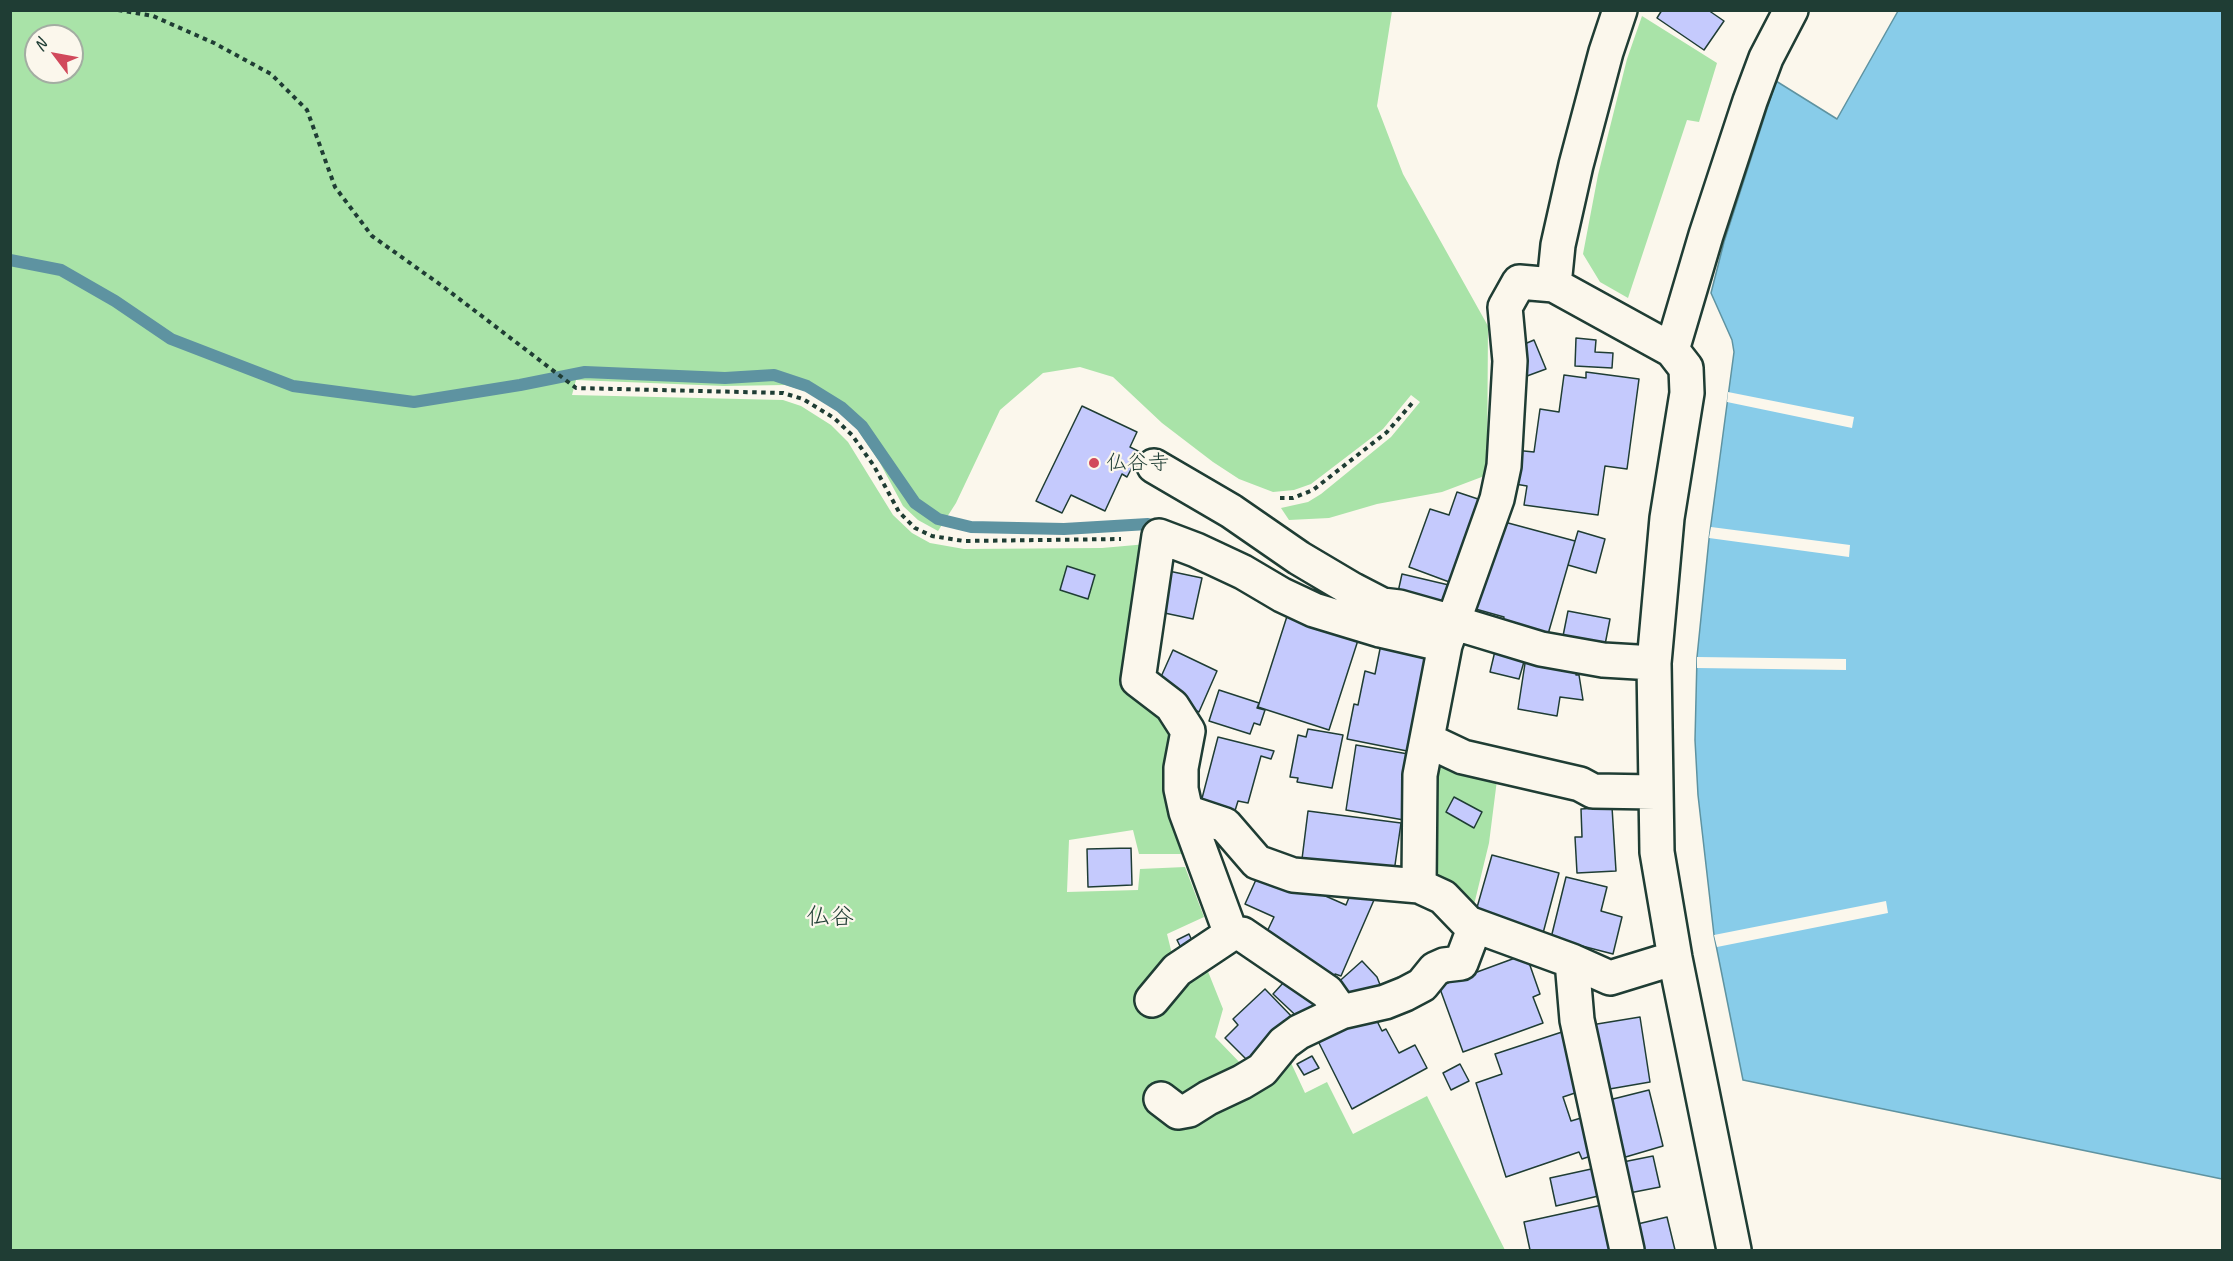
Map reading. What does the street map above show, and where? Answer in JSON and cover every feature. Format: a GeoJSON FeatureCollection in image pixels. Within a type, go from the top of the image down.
{"type":"FeatureCollection","features":[{"type":"Feature","properties":{"kind":"street"},"geometry":{"type":"LineString","coordinates":[[1554,285],[1558,245],[1576,165],[1606,52],[1620,10]]}},
{"type":"Feature","properties":{"kind":"street"},"geometry":{"type":"LineString","coordinates":[[1672,350],[1706,235],[1750,101],[1766,57],[1791,10]]}},
{"type":"Feature","properties":{"kind":"street"},"geometry":{"type":"LineString","coordinates":[[1419,886],[1420,775],[1427,740],[1449,633],[1497,499],[1504,466],[1510,361],[1505,307],[1519,282],[1554,285],[1672,350],[1686,368],[1687,393],[1667,518],[1654,663],[1657,852],[1675,958],[1734,1251]]}},
{"type":"Feature","properties":{"kind":"street"},"geometry":{"type":"LineString","coordinates":[[1154,466],[1232,511],[1299,558],[1353,590],[1381,617]]}},
{"type":"Feature","properties":{"kind":"street"},"geometry":{"type":"LineString","coordinates":[[1230,934],[1186,812],[1181,789],[1181,768],[1188,731],[1172,706],[1138,680],[1159,536],[1243,572],[1282,595],[1314,610],[1381,617],[1449,633],[1603,660],[1654,663]]}},
{"type":"Feature","properties":{"kind":"street"},"geometry":{"type":"LineString","coordinates":[[1427,740],[1463,757],[1580,784],[1593,791],[1655,792]]}},
{"type":"Feature","properties":{"kind":"street"},"geometry":{"type":"LineString","coordinates":[[1186,812],[1225,825],[1257,862],[1293,875],[1419,886],[1443,897],[1468,923],[1572,961],[1610,978],[1675,958]]}},
{"type":"Feature","properties":{"kind":"street"},"geometry":{"type":"LineString","coordinates":[[1161,1099],[1178,1112],[1190,1110],[1262,1070],[1284,1042],[1299,1032],[1341,1012],[1385,1002],[1422,985],[1435,969],[1444,965],[1461,963],[1475,926]]}},
{"type":"Feature","properties":{"kind":"street"},"geometry":{"type":"LineString","coordinates":[[1152,1000],[1177,970],[1230,934],[1242,934],[1327,992],[1341,1012]]}},
{"type":"Feature","properties":{"kind":"street"},"geometry":{"type":"LineString","coordinates":[[1572,961],[1577,1020],[1627,1251]]}},
{"type":"Feature","properties":{"kind":"path"},"geometry":{"type":"LineString","coordinates":[[118,10],[153,16],[214,43],[271,74],[308,110],[335,187],[372,236],[445,288],[576,388],[783,393],[803,399],[834,418],[852,435],[874,466],[899,512],[915,528],[932,536],[964,541],[1101,541],[1159,536]]}},
{"type":"Feature","properties":{"kind":"path"},"geometry":{"type":"LineString","coordinates":[[1270,498],[1293,498],[1313,490],[1386,432],[1414,401]]}},
{"type":"Feature","properties":{"kind":"green space"},"geometry":{"type":"Polygon","coordinates":[[[10,11],[1392,11],[1377,106],[1403,174],[1488,326],[1487,475],[1442,492],[1377,504],[1329,518],[1289,520],[1281,508],[1308,502],[1321,494],[1391,437],[1420,402],[1411,395],[1383,429],[1311,484],[1294,490],[1273,492],[1239,479],[1213,462],[1162,423],[1113,377],[1080,367],[1043,373],[1000,410],[956,503],[938,531],[918,520],[903,506],[879,461],[857,429],[839,411],[808,392],[785,385],[724,386],[576,380],[572,395],[783,400],[801,406],[831,425],[848,442],[893,515],[912,533],[930,543],[964,549],[1102,548],[1147,544],[1150,549],[1130,683],[1166,711],[1181,733],[1175,766],[1175,789],[1180,812],[1196,854],[1139,854],[1133,830],[1069,840],[1067,892],[1138,890],[1140,869],[1185,867],[1204,917],[1167,934],[1174,962],[1145,999],[1156,1008],[1184,975],[1205,964],[1223,1009],[1215,1037],[1247,1070],[1241,1075],[1206,1090],[1190,1103],[1181,1104],[1162,1090],[1149,1089],[1154,1106],[1159,1107],[1176,1120],[1193,1120],[1211,1104],[1266,1076],[1286,1052],[1305,1093],[1327,1082],[1353,1134],[1427,1096],[1505,1250],[11,1250],[10,11]]]}},
{"type":"Feature","properties":{"kind":"green space"},"geometry":{"type":"Polygon","coordinates":[[[1642,16],[1717,63],[1699,122],[1687,120],[1628,298],[1600,282],[1583,254],[1598,175],[1627,59],[1642,16]]]}},
{"type":"Feature","properties":{"kind":"green space"},"geometry":{"type":"Polygon","coordinates":[[[1434,754],[1498,772],[1489,843],[1473,909],[1437,887],[1433,867],[1434,754]]]}},
{"type":"Feature","properties":{"kind":"water"},"geometry":{"type":"Polygon","coordinates":[[[1898,11],[2222,11],[2222,1179],[1743,1080],[1714,935],[1698,795],[1695,740],[1697,657],[1709,539],[1734,352],[1732,340],[1711,293],[1724,242],[1776,81],[1837,119],[1898,11]]]}},
{"type":"Feature","properties":{"kind":"pier"},"geometry":{"type":"Polygon","coordinates":[[[1728,392],[1854,417],[1852,428],[1727,402],[1728,392]]]}},
{"type":"Feature","properties":{"kind":"pier"},"geometry":{"type":"Polygon","coordinates":[[[1711,527],[1850,545],[1849,557],[1709,538],[1711,527]]]}},
{"type":"Feature","properties":{"kind":"pier"},"geometry":{"type":"Polygon","coordinates":[[[1697,657],[1846,659],[1846,670],[1697,668],[1697,657]]]}},
{"type":"Feature","properties":{"kind":"pier"},"geometry":{"type":"Polygon","coordinates":[[[1886,901],[1888,913],[1717,947],[1714,935],[1886,901]]]}},
{"type":"Feature","properties":{"kind":"building"},"geometry":{"type":"Polygon","coordinates":[[[1662,10],[1708,10],[1724,21],[1704,50],[1657,18],[1662,10]]]}},
{"type":"Feature","properties":{"kind":"building"},"geometry":{"type":"Polygon","coordinates":[[[1576,338],[1596,340],[1595,352],[1613,353],[1612,368],[1575,366],[1576,338]]]}},
{"type":"Feature","properties":{"kind":"building"},"geometry":{"type":"Polygon","coordinates":[[[1534,340],[1546,369],[1527,376],[1515,348],[1534,340]]]}},
{"type":"Feature","properties":{"kind":"building"},"geometry":{"type":"Polygon","coordinates":[[[1586,372],[1639,379],[1627,469],[1605,466],[1598,515],[1524,505],[1527,486],[1509,483],[1514,450],[1534,452],[1540,409],[1559,412],[1564,375],[1586,378],[1586,372]]]}},
{"type":"Feature","properties":{"kind":"building","name":"仏谷寺"},"geometry":{"type":"Polygon","coordinates":[[[1082,406],[1137,432],[1130,447],[1140,452],[1127,477],[1122,474],[1105,511],[1071,495],[1062,513],[1036,501],[1082,406]]]}},
{"type":"Feature","properties":{"kind":"building"},"geometry":{"type":"Polygon","coordinates":[[[1457,492],[1490,503],[1460,586],[1409,567],[1430,509],[1449,515],[1457,492]]]}},
{"type":"Feature","properties":{"kind":"building"},"geometry":{"type":"Polygon","coordinates":[[[1497,520],[1575,541],[1544,648],[1499,635],[1504,617],[1472,608],[1497,520]]]}},
{"type":"Feature","properties":{"kind":"building"},"geometry":{"type":"Polygon","coordinates":[[[1578,531],[1605,539],[1596,573],[1568,565],[1578,531]]]}},
{"type":"Feature","properties":{"kind":"building"},"geometry":{"type":"Polygon","coordinates":[[[1067,566],[1095,575],[1088,599],[1060,590],[1067,566]]]}},
{"type":"Feature","properties":{"kind":"building"},"geometry":{"type":"Polygon","coordinates":[[[1164,570],[1202,578],[1193,619],[1155,611],[1164,570]]]}},
{"type":"Feature","properties":{"kind":"building"},"geometry":{"type":"Polygon","coordinates":[[[1402,574],[1453,586],[1446,613],[1396,601],[1402,574]]]}},
{"type":"Feature","properties":{"kind":"building"},"geometry":{"type":"Polygon","coordinates":[[[1289,610],[1360,634],[1329,730],[1258,707],[1289,610]]]}},
{"type":"Feature","properties":{"kind":"building"},"geometry":{"type":"Polygon","coordinates":[[[1568,611],[1610,619],[1603,655],[1561,646],[1568,611]]]}},
{"type":"Feature","properties":{"kind":"building"},"geometry":{"type":"Polygon","coordinates":[[[1381,644],[1431,654],[1417,753],[1347,739],[1354,704],[1358,705],[1365,671],[1375,674],[1381,644]]]}},
{"type":"Feature","properties":{"kind":"building"},"geometry":{"type":"Polygon","coordinates":[[[1173,650],[1217,671],[1199,712],[1179,703],[1156,688],[1173,650]]]}},
{"type":"Feature","properties":{"kind":"building"},"geometry":{"type":"Polygon","coordinates":[[[1495,651],[1525,658],[1519,679],[1490,672],[1495,651]]]}},
{"type":"Feature","properties":{"kind":"building"},"geometry":{"type":"Polygon","coordinates":[[[1526,657],[1577,665],[1576,675],[1579,675],[1583,700],[1560,697],[1557,716],[1518,709],[1526,657]]]}},
{"type":"Feature","properties":{"kind":"building"},"geometry":{"type":"Polygon","coordinates":[[[1219,690],[1259,703],[1257,708],[1265,710],[1260,725],[1254,723],[1250,734],[1209,721],[1219,690]]]}},
{"type":"Feature","properties":{"kind":"building"},"geometry":{"type":"Polygon","coordinates":[[[1308,729],[1343,735],[1332,788],[1297,782],[1298,778],[1290,777],[1298,735],[1306,737],[1308,729]]]}},
{"type":"Feature","properties":{"kind":"building"},"geometry":{"type":"Polygon","coordinates":[[[1218,737],[1274,751],[1271,759],[1261,756],[1248,803],[1238,801],[1234,814],[1200,806],[1218,737]]]}},
{"type":"Feature","properties":{"kind":"building"},"geometry":{"type":"Polygon","coordinates":[[[1356,745],[1414,755],[1405,768],[1402,788],[1409,789],[1404,820],[1346,810],[1356,745]]]}},
{"type":"Feature","properties":{"kind":"building"},"geometry":{"type":"Polygon","coordinates":[[[1454,797],[1482,812],[1474,828],[1446,812],[1454,797]]]}},
{"type":"Feature","properties":{"kind":"building"},"geometry":{"type":"Polygon","coordinates":[[[1612,807],[1616,871],[1577,873],[1575,837],[1582,837],[1581,809],[1612,807]]]}},
{"type":"Feature","properties":{"kind":"building"},"geometry":{"type":"Polygon","coordinates":[[[1308,811],[1401,823],[1393,879],[1301,867],[1308,811]]]}},
{"type":"Feature","properties":{"kind":"building"},"geometry":{"type":"Polygon","coordinates":[[[1131,848],[1132,885],[1088,887],[1087,849],[1131,848]]]}},
{"type":"Feature","properties":{"kind":"building"},"geometry":{"type":"Polygon","coordinates":[[[1492,855],[1559,873],[1542,937],[1474,918],[1492,855]]]}},
{"type":"Feature","properties":{"kind":"building"},"geometry":{"type":"Polygon","coordinates":[[[1259,873],[1289,880],[1346,905],[1352,890],[1374,900],[1341,976],[1335,974],[1333,978],[1264,938],[1274,917],[1245,904],[1259,873]]]}},
{"type":"Feature","properties":{"kind":"building"},"geometry":{"type":"Polygon","coordinates":[[[1566,877],[1607,887],[1601,911],[1622,917],[1613,954],[1551,938],[1566,877]]]}},
{"type":"Feature","properties":{"kind":"building"},"geometry":{"type":"Polygon","coordinates":[[[1189,934],[1194,945],[1182,950],[1177,940],[1189,934]]]}},
{"type":"Feature","properties":{"kind":"building"},"geometry":{"type":"Polygon","coordinates":[[[1526,954],[1540,994],[1533,997],[1543,1023],[1463,1052],[1439,986],[1526,954]]]}},
{"type":"Feature","properties":{"kind":"building"},"geometry":{"type":"Polygon","coordinates":[[[1362,961],[1377,977],[1386,1000],[1369,1002],[1363,989],[1352,1006],[1334,986],[1362,961]]]}},
{"type":"Feature","properties":{"kind":"building"},"geometry":{"type":"Polygon","coordinates":[[[1294,971],[1324,1005],[1306,1025],[1273,994],[1294,971]]]}},
{"type":"Feature","properties":{"kind":"building"},"geometry":{"type":"Polygon","coordinates":[[[1265,989],[1297,1022],[1252,1065],[1225,1038],[1238,1025],[1233,1019],[1265,989]]]}},
{"type":"Feature","properties":{"kind":"building"},"geometry":{"type":"Polygon","coordinates":[[[1372,1011],[1382,1031],[1386,1029],[1399,1053],[1415,1045],[1427,1068],[1352,1109],[1317,1039],[1372,1011]]]}},
{"type":"Feature","properties":{"kind":"building"},"geometry":{"type":"Polygon","coordinates":[[[1640,1017],[1650,1082],[1598,1091],[1591,1025],[1640,1017]]]}},
{"type":"Feature","properties":{"kind":"building"},"geometry":{"type":"Polygon","coordinates":[[[1565,1031],[1593,1087],[1563,1097],[1571,1121],[1591,1115],[1603,1152],[1582,1159],[1579,1152],[1506,1177],[1476,1083],[1502,1074],[1495,1054],[1565,1031]]]}},
{"type":"Feature","properties":{"kind":"building"},"geometry":{"type":"Polygon","coordinates":[[[1312,1056],[1319,1068],[1304,1075],[1297,1064],[1312,1056]]]}},
{"type":"Feature","properties":{"kind":"building"},"geometry":{"type":"Polygon","coordinates":[[[1460,1064],[1469,1081],[1451,1090],[1443,1073],[1460,1064]]]}},
{"type":"Feature","properties":{"kind":"building"},"geometry":{"type":"Polygon","coordinates":[[[1649,1090],[1663,1146],[1612,1161],[1597,1103],[1649,1090]]]}},
{"type":"Feature","properties":{"kind":"building"},"geometry":{"type":"Polygon","coordinates":[[[1653,1156],[1660,1187],[1619,1195],[1613,1164],[1653,1156]]]}},
{"type":"Feature","properties":{"kind":"building"},"geometry":{"type":"Polygon","coordinates":[[[1605,1166],[1611,1193],[1556,1206],[1550,1178],[1605,1166]]]}},
{"type":"Feature","properties":{"kind":"building"},"geometry":{"type":"Polygon","coordinates":[[[1602,1205],[1612,1250],[1530,1250],[1524,1222],[1602,1205]]]}},
{"type":"Feature","properties":{"kind":"building"},"geometry":{"type":"Polygon","coordinates":[[[1667,1217],[1675,1250],[1630,1250],[1625,1227],[1667,1217]]]}},
{"type":"Feature","properties":{"kind":"waterway"},"geometry":{"type":"LineString","coordinates":[[10,260],[61,270],[115,301],[171,339],[293,386],[414,402],[585,372],[725,378],[774,375],[807,386],[841,407],[862,426],[915,503],[938,519],[971,527],[1064,529],[1148,524],[1162,527]]}},
{"type":"Feature","properties":{"kind":"place","name":"仏谷寺"},"geometry":{"type":"Point","coordinates":[1094,463]}},
{"type":"Feature","properties":{"kind":"district","name":"仏谷"},"geometry":{"type":"Point","coordinates":[830,918]}}]}
